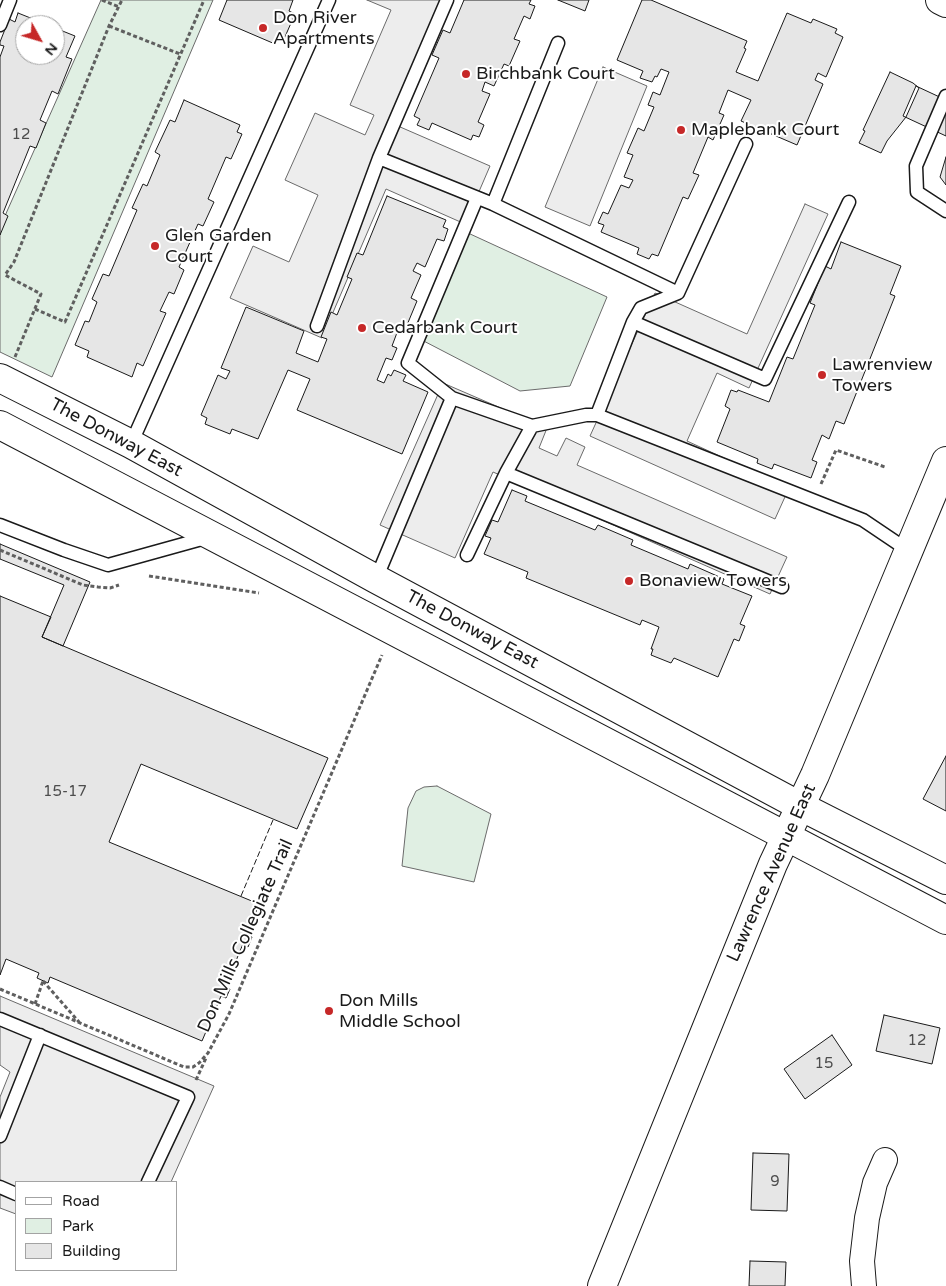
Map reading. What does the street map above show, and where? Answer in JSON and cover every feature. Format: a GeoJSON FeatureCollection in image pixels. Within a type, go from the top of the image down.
{"type":"FeatureCollection","features":[{"type":"Feature","properties":{"kind":"street"},"geometry":{"type":"LineString","coordinates":[[940,0],[946,3]]}},
{"type":"Feature","properties":{"kind":"street","name":"The Donway East"},"geometry":{"type":"LineString","coordinates":[[7,369],[131,444],[376,579],[800,806],[946,880]]}},
{"type":"Feature","properties":{"kind":"street","name":"The Donway East"},"geometry":{"type":"LineString","coordinates":[[0,425],[946,920]]}},
{"type":"Feature","properties":{"kind":"street"},"geometry":{"type":"LineString","coordinates":[[110,482],[131,444]]}},
{"type":"Feature","properties":{"kind":"street","name":"Lawrence Avenue East"},"geometry":{"type":"LineString","coordinates":[[602,1286],[769,873],[815,776],[946,461]]}},
{"type":"Feature","properties":{"kind":"street"},"geometry":{"type":"LineString","coordinates":[[359,612],[376,579]]}},
{"type":"Feature","properties":{"kind":"street"},"geometry":{"type":"LineString","coordinates":[[864,1286],[862,1261],[867,1218],[875,1183],[885,1160]]}},
{"type":"Feature","properties":{"kind":"lane"},"geometry":{"type":"LineString","coordinates":[[0,24],[10,0]]}},
{"type":"Feature","properties":{"kind":"lane"},"geometry":{"type":"LineString","coordinates":[[131,444],[329,0]]}},
{"type":"Feature","properties":{"kind":"lane"},"geometry":{"type":"LineString","coordinates":[[317,326],[379,158],[447,0]]}},
{"type":"Feature","properties":{"kind":"lane"},"geometry":{"type":"LineString","coordinates":[[493,204],[558,44]]}},
{"type":"Feature","properties":{"kind":"lane"},"geometry":{"type":"LineString","coordinates":[[946,96],[916,166],[918,192],[946,211]]}},
{"type":"Feature","properties":{"kind":"lane"},"geometry":{"type":"LineString","coordinates":[[597,415],[633,322],[641,308],[678,293],[746,144]]}},
{"type":"Feature","properties":{"kind":"lane"},"geometry":{"type":"LineString","coordinates":[[379,158],[493,204],[678,293]]}},
{"type":"Feature","properties":{"kind":"lane"},"geometry":{"type":"LineString","coordinates":[[477,198],[408,363],[452,398],[532,426],[586,415],[597,415],[863,520],[909,551]]}},
{"type":"Feature","properties":{"kind":"lane"},"geometry":{"type":"LineString","coordinates":[[633,322],[765,379],[849,202]]}},
{"type":"Feature","properties":{"kind":"lane"},"geometry":{"type":"LineString","coordinates":[[376,579],[452,398]]}},
{"type":"Feature","properties":{"kind":"lane"},"geometry":{"type":"LineString","coordinates":[[467,555],[506,473],[532,426]]}},
{"type":"Feature","properties":{"kind":"lane"},"geometry":{"type":"LineString","coordinates":[[506,473],[782,587]]}},
{"type":"Feature","properties":{"kind":"lane"},"geometry":{"type":"LineString","coordinates":[[0,525],[108,565],[213,536]]}},
{"type":"Feature","properties":{"kind":"lane"},"geometry":{"type":"LineString","coordinates":[[0,1019],[188,1097],[148,1181]]}},
{"type":"Feature","properties":{"kind":"lane"},"geometry":{"type":"LineString","coordinates":[[0,1136],[40,1035]]}},
{"type":"Feature","properties":{"kind":"lane"},"geometry":{"type":"LineString","coordinates":[[0,1187],[15,1194]]}},
{"type":"Feature","properties":{"kind":"path"},"geometry":{"type":"LineString","coordinates":[[102,0],[119,7]]}},
{"type":"Feature","properties":{"kind":"path"},"geometry":{"type":"LineString","coordinates":[[7,369],[41,294],[5,275],[14,262],[122,0]]}},
{"type":"Feature","properties":{"kind":"path"},"geometry":{"type":"LineString","coordinates":[[35,309],[65,322],[204,0]]}},
{"type":"Feature","properties":{"kind":"path"},"geometry":{"type":"LineString","coordinates":[[110,26],[180,54]]}},
{"type":"Feature","properties":{"kind":"path"},"geometry":{"type":"LineString","coordinates":[[815,500],[836,450],[885,467]]}},
{"type":"Feature","properties":{"kind":"path"},"geometry":{"type":"LineString","coordinates":[[0,550],[83,584],[110,588],[126,583]]}},
{"type":"Feature","properties":{"kind":"path"},"geometry":{"type":"LineString","coordinates":[[143,578],[151,576],[268,595]]}},
{"type":"Feature","properties":{"kind":"path","name":"Don Mills Collegiate Trail"},"geometry":{"type":"LineString","coordinates":[[0,989],[184,1066],[191,1067],[196,1065],[208,1053],[233,1005],[382,655]]}},
{"type":"Feature","properties":{"kind":"path"},"geometry":{"type":"LineString","coordinates":[[35,1004],[43,981],[81,1024]]}},
{"type":"Feature","properties":{"kind":"path"},"geometry":{"type":"LineString","coordinates":[[188,1097],[208,1053]]}},
{"type":"Feature","properties":{"kind":"green space"},"geometry":{"type":"Polygon","coordinates":[[[101,0],[213,0],[52,377],[0,352],[0,227],[101,0]]]}},
{"type":"Feature","properties":{"kind":"green space"},"geometry":{"type":"Polygon","coordinates":[[[468,233],[607,297],[570,386],[520,391],[416,337],[468,233]]]}},
{"type":"Feature","properties":{"kind":"green space"},"geometry":{"type":"Polygon","coordinates":[[[437,786],[491,814],[474,882],[402,866],[408,808],[416,791],[424,787],[437,786]]]}},
{"type":"Feature","properties":{"kind":"shaded area"},"geometry":{"type":"Polygon","coordinates":[[[367,0],[444,0],[391,123],[490,166],[465,224],[386,189],[322,338],[230,298],[253,246],[289,262],[318,195],[285,180],[315,113],[365,135],[374,115],[350,105],[391,10],[367,0]]]}},
{"type":"Feature","properties":{"kind":"shaded area"},"geometry":{"type":"Polygon","coordinates":[[[603,67],[647,86],[590,226],[545,207],[603,67]]]}},
{"type":"Feature","properties":{"kind":"shaded area"},"geometry":{"type":"Polygon","coordinates":[[[805,204],[828,214],[749,388],[717,373],[687,441],[789,488],[775,519],[590,436],[655,293],[747,334],[805,204]]]}},
{"type":"Feature","properties":{"kind":"shaded area"},"geometry":{"type":"Polygon","coordinates":[[[443,383],[547,428],[539,448],[557,456],[566,438],[585,447],[577,465],[787,557],[770,594],[493,472],[455,558],[380,525],[443,383]]]}},
{"type":"Feature","properties":{"kind":"shaded area"},"geometry":{"type":"Polygon","coordinates":[[[0,996],[214,1086],[171,1181],[15,1181],[15,1214],[0,1208],[0,1097],[10,1072],[0,1065],[0,996]]]}},
{"type":"Feature","properties":{"kind":"building","name":"Don River Apartments"},"geometry":{"type":"Polygon","coordinates":[[[227,0],[293,0],[289,11],[295,14],[284,39],[278,36],[275,44],[219,20],[227,0]]]}},
{"type":"Feature","properties":{"kind":"building","name":"Birchbank Court"},"geometry":{"type":"Polygon","coordinates":[[[464,0],[531,0],[529,4],[535,6],[530,19],[524,16],[514,39],[520,41],[509,66],[504,64],[494,86],[485,82],[482,91],[490,94],[478,122],[484,125],[479,137],[473,135],[471,140],[432,123],[429,130],[417,125],[420,119],[414,116],[439,58],[432,55],[443,30],[450,33],[464,0]]]}},
{"type":"Feature","properties":{"kind":"building","name":"Birchbank Court"},"geometry":{"type":"Polygon","coordinates":[[[558,0],[589,0],[585,11],[558,0]]]}},
{"type":"Feature","properties":{"kind":"building","name":"Maplebank Court"},"geometry":{"type":"Polygon","coordinates":[[[642,0],[651,0],[747,41],[744,48],[746,49],[736,72],[758,81],[787,13],[811,23],[813,19],[837,29],[835,33],[843,37],[826,77],[818,73],[815,80],[823,84],[797,145],[741,121],[751,100],[728,90],[719,113],[724,115],[713,140],[708,137],[693,173],[699,175],[688,199],[683,197],[658,256],[652,254],[649,259],[637,254],[639,248],[601,232],[604,225],[598,223],[603,212],[608,214],[621,185],[629,188],[633,180],[624,177],[633,155],[627,153],[638,128],[644,131],[654,107],[648,105],[653,92],[660,95],[669,72],[661,69],[652,82],[640,78],[643,71],[617,60],[642,0]]]}},
{"type":"Feature","properties":{"kind":"building"},"geometry":{"type":"Polygon","coordinates":[[[9,19],[15,22],[15,65],[65,65],[65,32],[75,36],[66,57],[72,59],[58,94],[52,91],[40,120],[46,123],[36,148],[30,146],[3,213],[8,216],[0,235],[0,57],[4,46],[0,45],[0,42],[9,19]]]}},
{"type":"Feature","properties":{"kind":"building"},"geometry":{"type":"Polygon","coordinates":[[[890,72],[919,88],[906,117],[887,141],[881,153],[859,143],[865,131],[863,130],[890,72]]]}},
{"type":"Feature","properties":{"kind":"building"},"geometry":{"type":"Polygon","coordinates":[[[916,86],[946,100],[946,136],[903,116],[916,86]]]}},
{"type":"Feature","properties":{"kind":"building","name":"Glen Garden Court"},"geometry":{"type":"Polygon","coordinates":[[[184,100],[240,125],[237,132],[242,134],[231,159],[226,157],[208,199],[214,202],[203,226],[198,224],[179,267],[184,270],[174,294],[169,292],[160,311],[166,313],[143,366],[137,363],[132,377],[87,357],[89,351],[75,345],[85,321],[89,322],[97,302],[92,299],[103,274],[109,276],[137,210],[132,208],[143,184],[147,186],[160,155],[155,152],[170,120],[175,122],[184,100]]]}},
{"type":"Feature","properties":{"kind":"building"},"geometry":{"type":"Polygon","coordinates":[[[946,157],[946,185],[940,177],[946,157]]]}},
{"type":"Feature","properties":{"kind":"building","name":"Cedarbank Court"},"geometry":{"type":"Polygon","coordinates":[[[387,196],[446,220],[443,227],[448,229],[444,241],[437,239],[425,267],[417,263],[413,271],[421,275],[411,298],[417,301],[407,325],[401,322],[392,346],[397,348],[392,360],[386,358],[377,380],[384,383],[388,374],[391,376],[394,370],[406,375],[403,381],[428,392],[402,454],[297,410],[310,379],[288,370],[258,439],[232,429],[230,434],[205,424],[207,418],[201,415],[218,375],[226,379],[230,371],[221,368],[246,307],[304,331],[296,353],[318,362],[327,339],[321,337],[331,312],[337,315],[352,279],[347,277],[357,253],[363,255],[387,196]]]}},
{"type":"Feature","properties":{"kind":"building","name":"Lawrenview Towers"},"geometry":{"type":"Polygon","coordinates":[[[841,242],[901,266],[890,294],[895,296],[844,424],[836,421],[829,439],[822,435],[812,460],[817,462],[811,478],[774,464],[772,469],[757,463],[758,459],[717,442],[730,409],[725,406],[731,390],[737,392],[738,390],[769,402],[787,357],[793,359],[815,305],[810,303],[825,266],[831,269],[841,242]]]}},
{"type":"Feature","properties":{"kind":"building","name":"Bonaview Towers"},"geometry":{"type":"Polygon","coordinates":[[[512,490],[527,496],[525,501],[595,530],[598,525],[633,540],[631,545],[688,569],[690,564],[724,579],[722,584],[752,596],[740,624],[745,626],[739,641],[734,639],[718,677],[674,658],[671,663],[651,655],[653,649],[651,649],[659,627],[642,620],[640,625],[526,578],[528,572],[484,554],[491,538],[485,536],[492,520],[498,522],[512,490]]]}},
{"type":"Feature","properties":{"kind":"building"},"geometry":{"type":"Polygon","coordinates":[[[0,544],[90,582],[63,646],[42,637],[64,585],[0,559],[0,544]]]}},
{"type":"Feature","properties":{"kind":"building"},"geometry":{"type":"Polygon","coordinates":[[[0,596],[51,617],[42,637],[328,758],[297,829],[141,764],[109,842],[259,904],[247,935],[252,937],[248,947],[243,944],[225,987],[230,989],[226,998],[221,996],[202,1041],[50,977],[48,983],[37,978],[39,973],[6,959],[0,975],[0,596]]]}},
{"type":"Feature","properties":{"kind":"building"},"geometry":{"type":"Polygon","coordinates":[[[946,756],[946,811],[923,799],[946,756]]]}},
{"type":"Feature","properties":{"kind":"building"},"geometry":{"type":"Polygon","coordinates":[[[884,1015],[940,1028],[932,1064],[876,1051],[884,1015]]]}},
{"type":"Feature","properties":{"kind":"building"},"geometry":{"type":"Polygon","coordinates":[[[832,1035],[852,1065],[805,1099],[784,1069],[832,1035]]]}},
{"type":"Feature","properties":{"kind":"building"},"geometry":{"type":"Polygon","coordinates":[[[753,1153],[789,1154],[787,1211],[751,1210],[753,1153]]]}},
{"type":"Feature","properties":{"kind":"building"},"geometry":{"type":"Polygon","coordinates":[[[750,1261],[786,1262],[785,1286],[749,1286],[750,1261]]]}},
{"type":"Feature","properties":{"kind":"fence"},"geometry":{"type":"LineString","coordinates":[[241,896],[273,820]]}},
{"type":"Feature","properties":{"kind":"place","name":"Don River Apartments"},"geometry":{"type":"Point","coordinates":[263,28]}},
{"type":"Feature","properties":{"kind":"place","name":"Birchbank Court"},"geometry":{"type":"Point","coordinates":[466,74]}},
{"type":"Feature","properties":{"kind":"place","name":"Maplebank Court"},"geometry":{"type":"Point","coordinates":[681,130]}},
{"type":"Feature","properties":{"kind":"place","name":"Glen Garden Court"},"geometry":{"type":"Point","coordinates":[155,246]}},
{"type":"Feature","properties":{"kind":"place","name":"Cedarbank Court"},"geometry":{"type":"Point","coordinates":[362,328]}},
{"type":"Feature","properties":{"kind":"place","name":"Lawrenview Towers"},"geometry":{"type":"Point","coordinates":[822,375]}},
{"type":"Feature","properties":{"kind":"place","name":"Bonaview Towers"},"geometry":{"type":"Point","coordinates":[629,581]}},
{"type":"Feature","properties":{"kind":"place","name":"Don Mills Middle School"},"geometry":{"type":"Point","coordinates":[329,1011]}}]}
